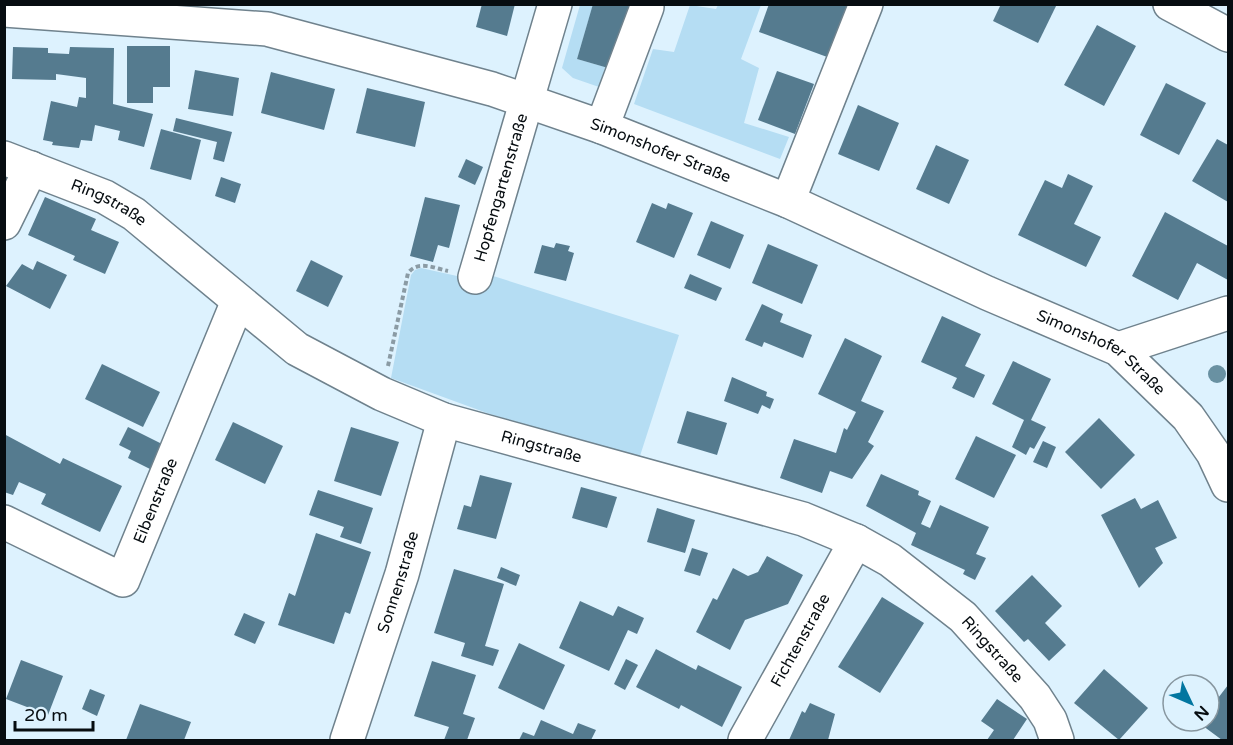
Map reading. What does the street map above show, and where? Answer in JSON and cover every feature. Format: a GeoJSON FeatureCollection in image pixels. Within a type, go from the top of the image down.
{"type":"FeatureCollection","features":[{"type":"Feature","properties":{"kind":"street","name":"Hopfengartenstraße"},"geometry":{"type":"LineString","coordinates":[[476,277],[525,99],[555,4]]}},
{"type":"Feature","properties":{"kind":"street"},"geometry":{"type":"LineString","coordinates":[[788,201],[866,4]]}},
{"type":"Feature","properties":{"kind":"street"},"geometry":{"type":"LineString","coordinates":[[1170,4],[1228,35]]}},
{"type":"Feature","properties":{"kind":"street"},"geometry":{"type":"LineString","coordinates":[[602,126],[647,7]]}},
{"type":"Feature","properties":{"kind":"street","name":"Simonshofer Straße"},"geometry":{"type":"LineString","coordinates":[[4,10],[267,29],[525,99],[602,126],[788,201],[987,293],[1118,348],[1188,417],[1213,453],[1228,485]]}},
{"type":"Feature","properties":{"kind":"street"},"geometry":{"type":"LineString","coordinates":[[4,223],[18,163]]}},
{"type":"Feature","properties":{"kind":"street","name":"Ringstraße"},"geometry":{"type":"LineString","coordinates":[[18,163],[105,197],[134,214],[297,349],[382,394],[444,420],[750,503],[803,519],[856,541],[890,560],[963,617],[1035,697],[1050,720],[1057,741]]}},
{"type":"Feature","properties":{"kind":"street","name":"Eibenstraße"},"geometry":{"type":"LineString","coordinates":[[4,522],[123,580],[238,300]]}},
{"type":"Feature","properties":{"kind":"street"},"geometry":{"type":"LineString","coordinates":[[1118,348],[1228,313]]}},
{"type":"Feature","properties":{"kind":"street","name":"Sonnenstraße"},"geometry":{"type":"LineString","coordinates":[[347,741],[402,574],[444,420]]}},
{"type":"Feature","properties":{"kind":"street","name":"Fichtenstraße"},"geometry":{"type":"LineString","coordinates":[[745,741],[856,541]]}},
{"type":"Feature","properties":{"kind":"path"},"geometry":{"type":"LineString","coordinates":[[382,394],[408,273],[412,267],[420,265],[476,277]]}},
{"type":"Feature","properties":{"kind":"shaded area"},"geometry":{"type":"Polygon","coordinates":[[[580,5],[593,5],[577,59],[605,67],[599,87],[573,78],[562,68],[580,5]]]}},
{"type":"Feature","properties":{"kind":"shaded area"},"geometry":{"type":"Polygon","coordinates":[[[690,5],[716,9],[718,5],[761,5],[741,59],[759,68],[744,123],[789,137],[780,159],[634,104],[653,49],[674,52],[690,5]]]}},
{"type":"Feature","properties":{"kind":"shaded area"},"geometry":{"type":"Polygon","coordinates":[[[421,268],[484,282],[487,274],[679,335],[639,459],[487,413],[391,378],[411,275],[415,270],[421,268]]]}},
{"type":"Feature","properties":{"kind":"building"},"geometry":{"type":"Polygon","coordinates":[[[482,4],[515,4],[507,36],[476,27],[482,4]]]}},
{"type":"Feature","properties":{"kind":"building"},"geometry":{"type":"Polygon","coordinates":[[[593,4],[634,4],[615,70],[577,59],[593,4]]]}},
{"type":"Feature","properties":{"kind":"building"},"geometry":{"type":"Polygon","coordinates":[[[769,4],[859,4],[838,61],[759,32],[769,4]]]}},
{"type":"Feature","properties":{"kind":"building"},"geometry":{"type":"Polygon","coordinates":[[[1001,4],[1057,4],[1038,43],[993,21],[1001,4]]]}},
{"type":"Feature","properties":{"kind":"building"},"geometry":{"type":"Polygon","coordinates":[[[1097,25],[1136,46],[1104,106],[1064,85],[1097,25]]]}},
{"type":"Feature","properties":{"kind":"building"},"geometry":{"type":"Polygon","coordinates":[[[127,46],[170,46],[170,87],[153,87],[153,103],[127,103],[127,46]]]}},
{"type":"Feature","properties":{"kind":"building"},"geometry":{"type":"Polygon","coordinates":[[[13,47],[48,48],[48,53],[69,54],[70,47],[114,48],[113,104],[153,114],[144,147],[118,140],[120,131],[95,125],[92,141],[81,140],[79,148],[52,145],[53,142],[43,140],[51,101],[77,107],[79,97],[86,98],[86,78],[56,74],[56,80],[12,79],[13,47]]]}},
{"type":"Feature","properties":{"kind":"building"},"geometry":{"type":"Polygon","coordinates":[[[195,70],[239,78],[233,116],[188,109],[195,70]]]}},
{"type":"Feature","properties":{"kind":"building"},"geometry":{"type":"Polygon","coordinates":[[[777,71],[814,84],[795,134],[758,120],[777,71]]]}},
{"type":"Feature","properties":{"kind":"building"},"geometry":{"type":"Polygon","coordinates":[[[271,72],[335,89],[324,130],[261,113],[271,72]]]}},
{"type":"Feature","properties":{"kind":"building"},"geometry":{"type":"Polygon","coordinates":[[[1166,83],[1206,103],[1179,155],[1140,135],[1166,83]]]}},
{"type":"Feature","properties":{"kind":"building"},"geometry":{"type":"Polygon","coordinates":[[[367,88],[425,102],[415,147],[356,133],[367,88]]]}},
{"type":"Feature","properties":{"kind":"building"},"geometry":{"type":"Polygon","coordinates":[[[858,105],[899,123],[879,171],[838,154],[858,105]]]}},
{"type":"Feature","properties":{"kind":"building"},"geometry":{"type":"Polygon","coordinates":[[[176,118],[232,132],[224,162],[213,159],[217,142],[173,131],[176,118]]]}},
{"type":"Feature","properties":{"kind":"building"},"geometry":{"type":"Polygon","coordinates":[[[161,129],[201,140],[191,180],[150,169],[161,129]]]}},
{"type":"Feature","properties":{"kind":"building"},"geometry":{"type":"Polygon","coordinates":[[[1217,139],[1228,145],[1228,202],[1192,181],[1217,139]]]}},
{"type":"Feature","properties":{"kind":"building"},"geometry":{"type":"Polygon","coordinates":[[[936,145],[969,160],[949,204],[916,189],[936,145]]]}},
{"type":"Feature","properties":{"kind":"building"},"geometry":{"type":"Polygon","coordinates":[[[466,159],[483,167],[475,185],[458,177],[466,159]]]}},
{"type":"Feature","properties":{"kind":"building"},"geometry":{"type":"Polygon","coordinates":[[[1068,174],[1093,186],[1074,224],[1101,237],[1086,267],[1018,235],[1045,180],[1062,188],[1068,174]]]}},
{"type":"Feature","properties":{"kind":"building"},"geometry":{"type":"Polygon","coordinates":[[[221,177],[241,184],[235,203],[215,196],[221,177]]]}},
{"type":"Feature","properties":{"kind":"building"},"geometry":{"type":"Polygon","coordinates":[[[45,197],[96,219],[91,230],[119,242],[105,274],[73,260],[75,256],[28,235],[45,197]]]}},
{"type":"Feature","properties":{"kind":"building"},"geometry":{"type":"Polygon","coordinates":[[[425,197],[460,205],[449,248],[438,245],[433,262],[410,256],[425,197]]]}},
{"type":"Feature","properties":{"kind":"building"},"geometry":{"type":"Polygon","coordinates":[[[652,203],[666,209],[668,203],[693,213],[674,258],[636,242],[652,203]]]}},
{"type":"Feature","properties":{"kind":"building"},"geometry":{"type":"Polygon","coordinates":[[[1165,212],[1228,246],[1228,280],[1197,263],[1178,300],[1132,276],[1165,212]]]}},
{"type":"Feature","properties":{"kind":"building"},"geometry":{"type":"Polygon","coordinates":[[[711,221],[744,235],[730,269],[697,255],[711,221]]]}},
{"type":"Feature","properties":{"kind":"building"},"geometry":{"type":"Polygon","coordinates":[[[556,243],[570,246],[568,251],[574,253],[566,281],[534,273],[542,245],[554,248],[556,243]]]}},
{"type":"Feature","properties":{"kind":"building"},"geometry":{"type":"Polygon","coordinates":[[[768,244],[818,265],[802,304],[752,283],[768,244]]]}},
{"type":"Feature","properties":{"kind":"building"},"geometry":{"type":"Polygon","coordinates":[[[311,260],[343,276],[328,307],[296,291],[311,260]]]}},
{"type":"Feature","properties":{"kind":"building"},"geometry":{"type":"Polygon","coordinates":[[[37,261],[67,275],[50,309],[6,286],[22,264],[33,270],[37,261]]]}},
{"type":"Feature","properties":{"kind":"building"},"geometry":{"type":"Polygon","coordinates":[[[690,274],[722,288],[716,301],[684,288],[690,274]]]}},
{"type":"Feature","properties":{"kind":"building"},"geometry":{"type":"Polygon","coordinates":[[[762,304],[783,314],[780,322],[812,335],[803,358],[764,342],[762,347],[745,340],[762,304]]]}},
{"type":"Feature","properties":{"kind":"building"},"geometry":{"type":"Polygon","coordinates":[[[942,316],[981,334],[965,366],[985,375],[974,398],[952,388],[957,378],[921,362],[942,316]]]}},
{"type":"Feature","properties":{"kind":"building"},"geometry":{"type":"Polygon","coordinates":[[[845,338],[882,356],[861,401],[884,411],[868,442],[874,446],[852,479],[830,471],[822,493],[780,478],[794,439],[836,453],[844,428],[847,430],[856,412],[818,394],[845,338]]]}},
{"type":"Feature","properties":{"kind":"building"},"geometry":{"type":"Polygon","coordinates":[[[1013,361],[1051,379],[1031,420],[1046,427],[1034,449],[1030,447],[1026,455],[1012,447],[1024,420],[992,404],[1013,361]]]}},
{"type":"Feature","properties":{"kind":"building"},"geometry":{"type":"Polygon","coordinates":[[[102,364],[160,392],[143,427],[85,399],[102,364]]]}},
{"type":"Feature","properties":{"kind":"building"},"geometry":{"type":"Polygon","coordinates":[[[732,377],[767,392],[766,396],[774,399],[770,409],[762,405],[758,414],[724,401],[732,377]]]}},
{"type":"Feature","properties":{"kind":"building"},"geometry":{"type":"Polygon","coordinates":[[[687,411],[727,423],[717,455],[677,443],[687,411]]]}},
{"type":"Feature","properties":{"kind":"building"},"geometry":{"type":"Polygon","coordinates":[[[1099,418],[1135,455],[1101,489],[1065,452],[1099,418]]]}},
{"type":"Feature","properties":{"kind":"building"},"geometry":{"type":"Polygon","coordinates":[[[233,422],[283,446],[265,484],[215,460],[233,422]]]}},
{"type":"Feature","properties":{"kind":"building"},"geometry":{"type":"Polygon","coordinates":[[[128,427],[162,444],[150,469],[128,458],[131,451],[119,445],[128,427]]]}},
{"type":"Feature","properties":{"kind":"building"},"geometry":{"type":"Polygon","coordinates":[[[351,427],[399,442],[381,496],[334,481],[351,427]]]}},
{"type":"Feature","properties":{"kind":"building"},"geometry":{"type":"Polygon","coordinates":[[[4,434],[60,464],[63,458],[122,486],[100,532],[41,504],[46,494],[19,482],[13,495],[4,492],[4,434]]]}},
{"type":"Feature","properties":{"kind":"building"},"geometry":{"type":"Polygon","coordinates":[[[976,436],[1016,455],[994,498],[955,479],[976,436]]]}},
{"type":"Feature","properties":{"kind":"building"},"geometry":{"type":"Polygon","coordinates":[[[1043,441],[1056,447],[1047,468],[1033,462],[1043,441]]]}},
{"type":"Feature","properties":{"kind":"building"},"geometry":{"type":"Polygon","coordinates":[[[881,474],[919,491],[918,495],[931,501],[921,524],[930,528],[940,505],[989,527],[976,554],[986,558],[975,580],[963,574],[965,570],[911,545],[916,533],[866,506],[881,474]]]}},
{"type":"Feature","properties":{"kind":"building"},"geometry":{"type":"Polygon","coordinates":[[[480,475],[512,483],[496,539],[457,529],[464,505],[471,507],[480,475]]]}},
{"type":"Feature","properties":{"kind":"building"},"geometry":{"type":"Polygon","coordinates":[[[581,487],[617,497],[607,528],[572,518],[581,487]]]}},
{"type":"Feature","properties":{"kind":"building"},"geometry":{"type":"Polygon","coordinates":[[[318,490],[373,508],[361,544],[340,537],[344,527],[309,515],[318,490]]]}},
{"type":"Feature","properties":{"kind":"building"},"geometry":{"type":"Polygon","coordinates":[[[1135,498],[1141,509],[1158,500],[1177,538],[1155,548],[1163,563],[1139,588],[1101,515],[1135,498]]]}},
{"type":"Feature","properties":{"kind":"building"},"geometry":{"type":"Polygon","coordinates":[[[657,508],[695,520],[685,553],[647,542],[657,508]]]}},
{"type":"Feature","properties":{"kind":"building"},"geometry":{"type":"Polygon","coordinates":[[[316,533],[371,552],[350,614],[345,612],[334,644],[278,625],[289,593],[295,596],[316,533]]]}},
{"type":"Feature","properties":{"kind":"building"},"geometry":{"type":"Polygon","coordinates":[[[692,548],[708,553],[700,576],[684,571],[692,548]]]}},
{"type":"Feature","properties":{"kind":"building"},"geometry":{"type":"Polygon","coordinates":[[[767,556],[803,575],[788,604],[745,620],[730,650],[696,632],[713,598],[717,600],[733,568],[748,576],[758,572],[767,556]]]}},
{"type":"Feature","properties":{"kind":"building"},"geometry":{"type":"Polygon","coordinates":[[[501,567],[520,575],[516,586],[497,578],[501,567]]]}},
{"type":"Feature","properties":{"kind":"building"},"geometry":{"type":"Polygon","coordinates":[[[454,569],[504,584],[485,646],[499,650],[493,666],[461,656],[465,643],[434,633],[454,569]]]}},
{"type":"Feature","properties":{"kind":"building"},"geometry":{"type":"Polygon","coordinates":[[[1032,575],[1062,606],[1045,623],[1066,645],[1049,661],[1028,639],[1024,642],[995,611],[1032,575]]]}},
{"type":"Feature","properties":{"kind":"building"},"geometry":{"type":"Polygon","coordinates":[[[882,597],[924,623],[880,693],[838,667],[882,597]]]}},
{"type":"Feature","properties":{"kind":"building"},"geometry":{"type":"Polygon","coordinates":[[[580,601],[613,616],[618,606],[644,618],[637,634],[628,630],[609,671],[559,648],[580,601]]]}},
{"type":"Feature","properties":{"kind":"building"},"geometry":{"type":"Polygon","coordinates":[[[244,613],[265,622],[255,644],[234,635],[244,613]]]}},
{"type":"Feature","properties":{"kind":"building"},"geometry":{"type":"Polygon","coordinates":[[[519,643],[565,665],[544,710],[498,688],[519,643]]]}},
{"type":"Feature","properties":{"kind":"building"},"geometry":{"type":"Polygon","coordinates":[[[656,649],[696,670],[698,665],[742,687],[722,727],[681,705],[679,709],[636,687],[656,649]]]}},
{"type":"Feature","properties":{"kind":"building"},"geometry":{"type":"Polygon","coordinates":[[[626,659],[638,665],[625,690],[614,684],[626,659]]]}},
{"type":"Feature","properties":{"kind":"building"},"geometry":{"type":"Polygon","coordinates":[[[21,660],[63,676],[48,715],[6,699],[21,660]]]}},
{"type":"Feature","properties":{"kind":"building"},"geometry":{"type":"Polygon","coordinates":[[[432,661],[476,675],[463,714],[475,718],[467,740],[444,740],[449,727],[414,716],[432,661]]]}},
{"type":"Feature","properties":{"kind":"building"},"geometry":{"type":"Polygon","coordinates":[[[1104,669],[1148,708],[1119,740],[1074,703],[1104,669]]]}},
{"type":"Feature","properties":{"kind":"building"},"geometry":{"type":"Polygon","coordinates":[[[1228,685],[1228,740],[1222,740],[1213,733],[1221,733],[1221,694],[1228,685]]]}},
{"type":"Feature","properties":{"kind":"building"},"geometry":{"type":"Polygon","coordinates":[[[90,689],[105,695],[97,716],[82,709],[90,689]]]}},
{"type":"Feature","properties":{"kind":"building"},"geometry":{"type":"Polygon","coordinates":[[[997,699],[1027,719],[1013,740],[987,740],[994,730],[981,721],[997,699]]]}},
{"type":"Feature","properties":{"kind":"building"},"geometry":{"type":"Polygon","coordinates":[[[810,703],[835,714],[828,740],[789,740],[802,711],[805,713],[810,703]]]}},
{"type":"Feature","properties":{"kind":"building"},"geometry":{"type":"Polygon","coordinates":[[[140,704],[191,722],[184,740],[126,740],[140,704]]]}},
{"type":"Feature","properties":{"kind":"building"},"geometry":{"type":"Polygon","coordinates":[[[541,720],[573,734],[578,723],[596,730],[591,740],[519,740],[523,732],[534,736],[541,720]]]}}]}
